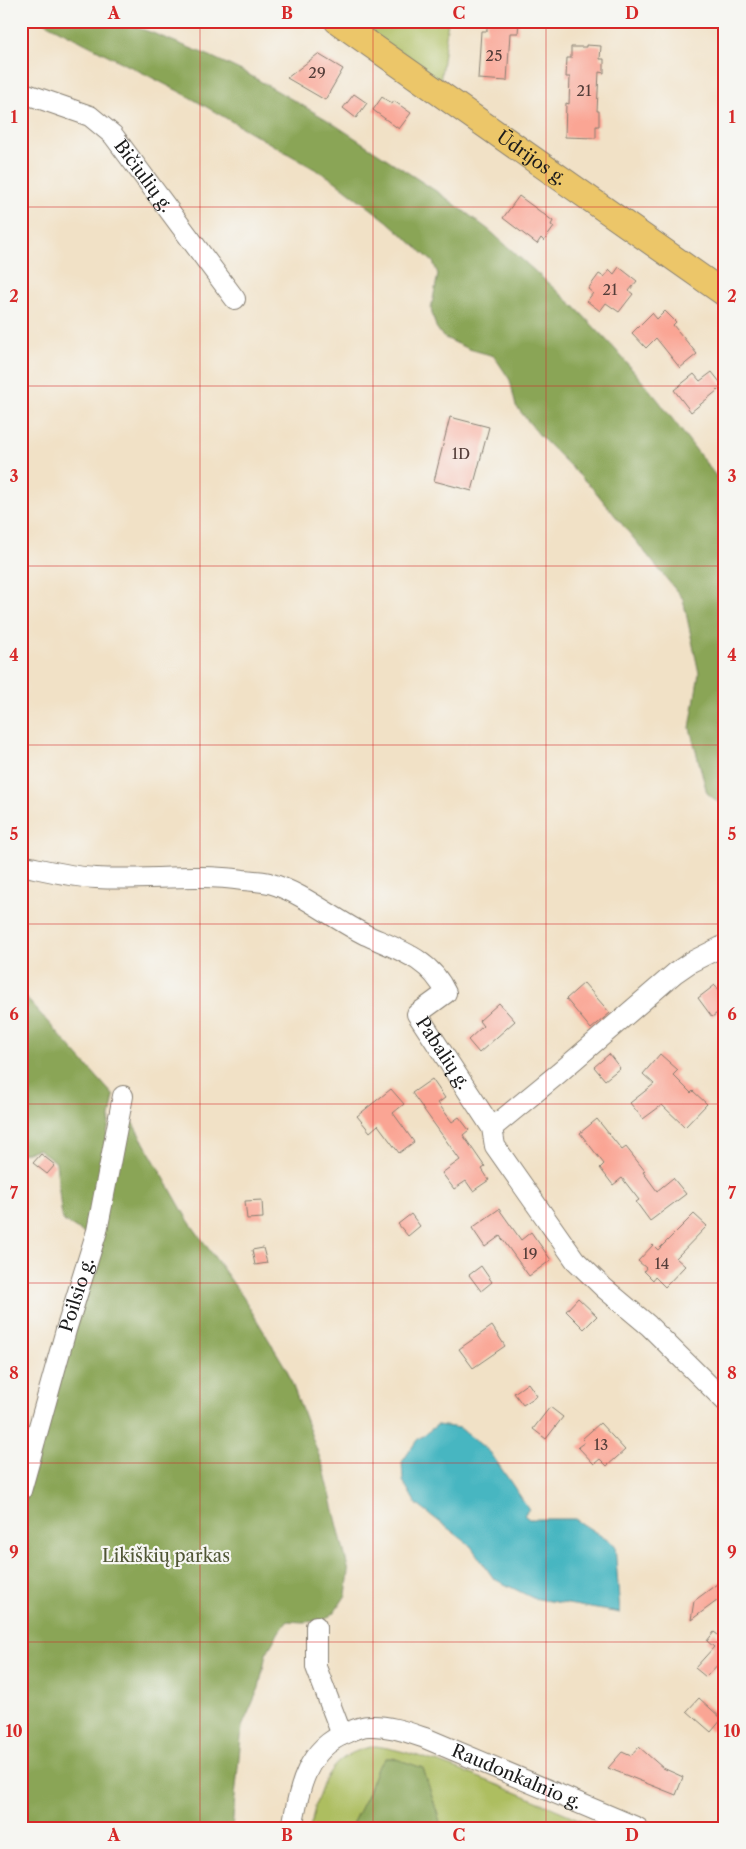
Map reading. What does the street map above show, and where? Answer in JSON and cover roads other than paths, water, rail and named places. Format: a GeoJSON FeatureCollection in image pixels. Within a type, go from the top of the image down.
{"type":"FeatureCollection","features":[{"type":"Feature","properties":{"kind":"main road","name":"Ūdrijos g."},"geometry":{"type":"LineString","coordinates":[[337,21],[725,294]]}},
{"type":"Feature","properties":{"kind":"street","name":"Bičiulių g."},"geometry":{"type":"LineString","coordinates":[[21,92],[90,116],[113,135],[235,299]]}},
{"type":"Feature","properties":{"kind":"street","name":"Pabalių g."},"geometry":{"type":"LineString","coordinates":[[21,865],[95,878],[199,876],[268,883],[306,900],[350,927],[415,957],[430,970],[442,984],[446,993],[417,1014],[492,1128],[495,1146],[576,1260],[604,1288],[648,1325],[725,1401]]}},
{"type":"Feature","properties":{"kind":"street"},"geometry":{"type":"LineString","coordinates":[[492,1128],[675,973],[691,962],[725,945]]}},
{"type":"Feature","properties":{"kind":"street","name":"Poilsio g."},"geometry":{"type":"LineString","coordinates":[[21,1491],[97,1231],[123,1096]]}},
{"type":"Feature","properties":{"kind":"street"},"geometry":{"type":"LineString","coordinates":[[316,1626],[316,1667],[342,1735]]}},
{"type":"Feature","properties":{"kind":"street","name":"Raudonkalnio g."},"geometry":{"type":"LineString","coordinates":[[292,1828],[299,1794],[308,1766],[329,1741],[368,1726],[395,1728],[425,1738],[638,1828]]}},
{"type":"Feature","properties":{"kind":"water"},"geometry":{"type":"Polygon","coordinates":[[[437,1425],[460,1428],[490,1452],[529,1509],[524,1515],[529,1519],[575,1519],[615,1545],[620,1613],[533,1598],[494,1579],[470,1545],[416,1504],[403,1481],[402,1462],[417,1440],[437,1425]]]}},
{"type":"Feature","properties":{"kind":"park label","name":"Likiškių parkas"},"geometry":{"type":"Point","coordinates":[166,1556]}}]}
